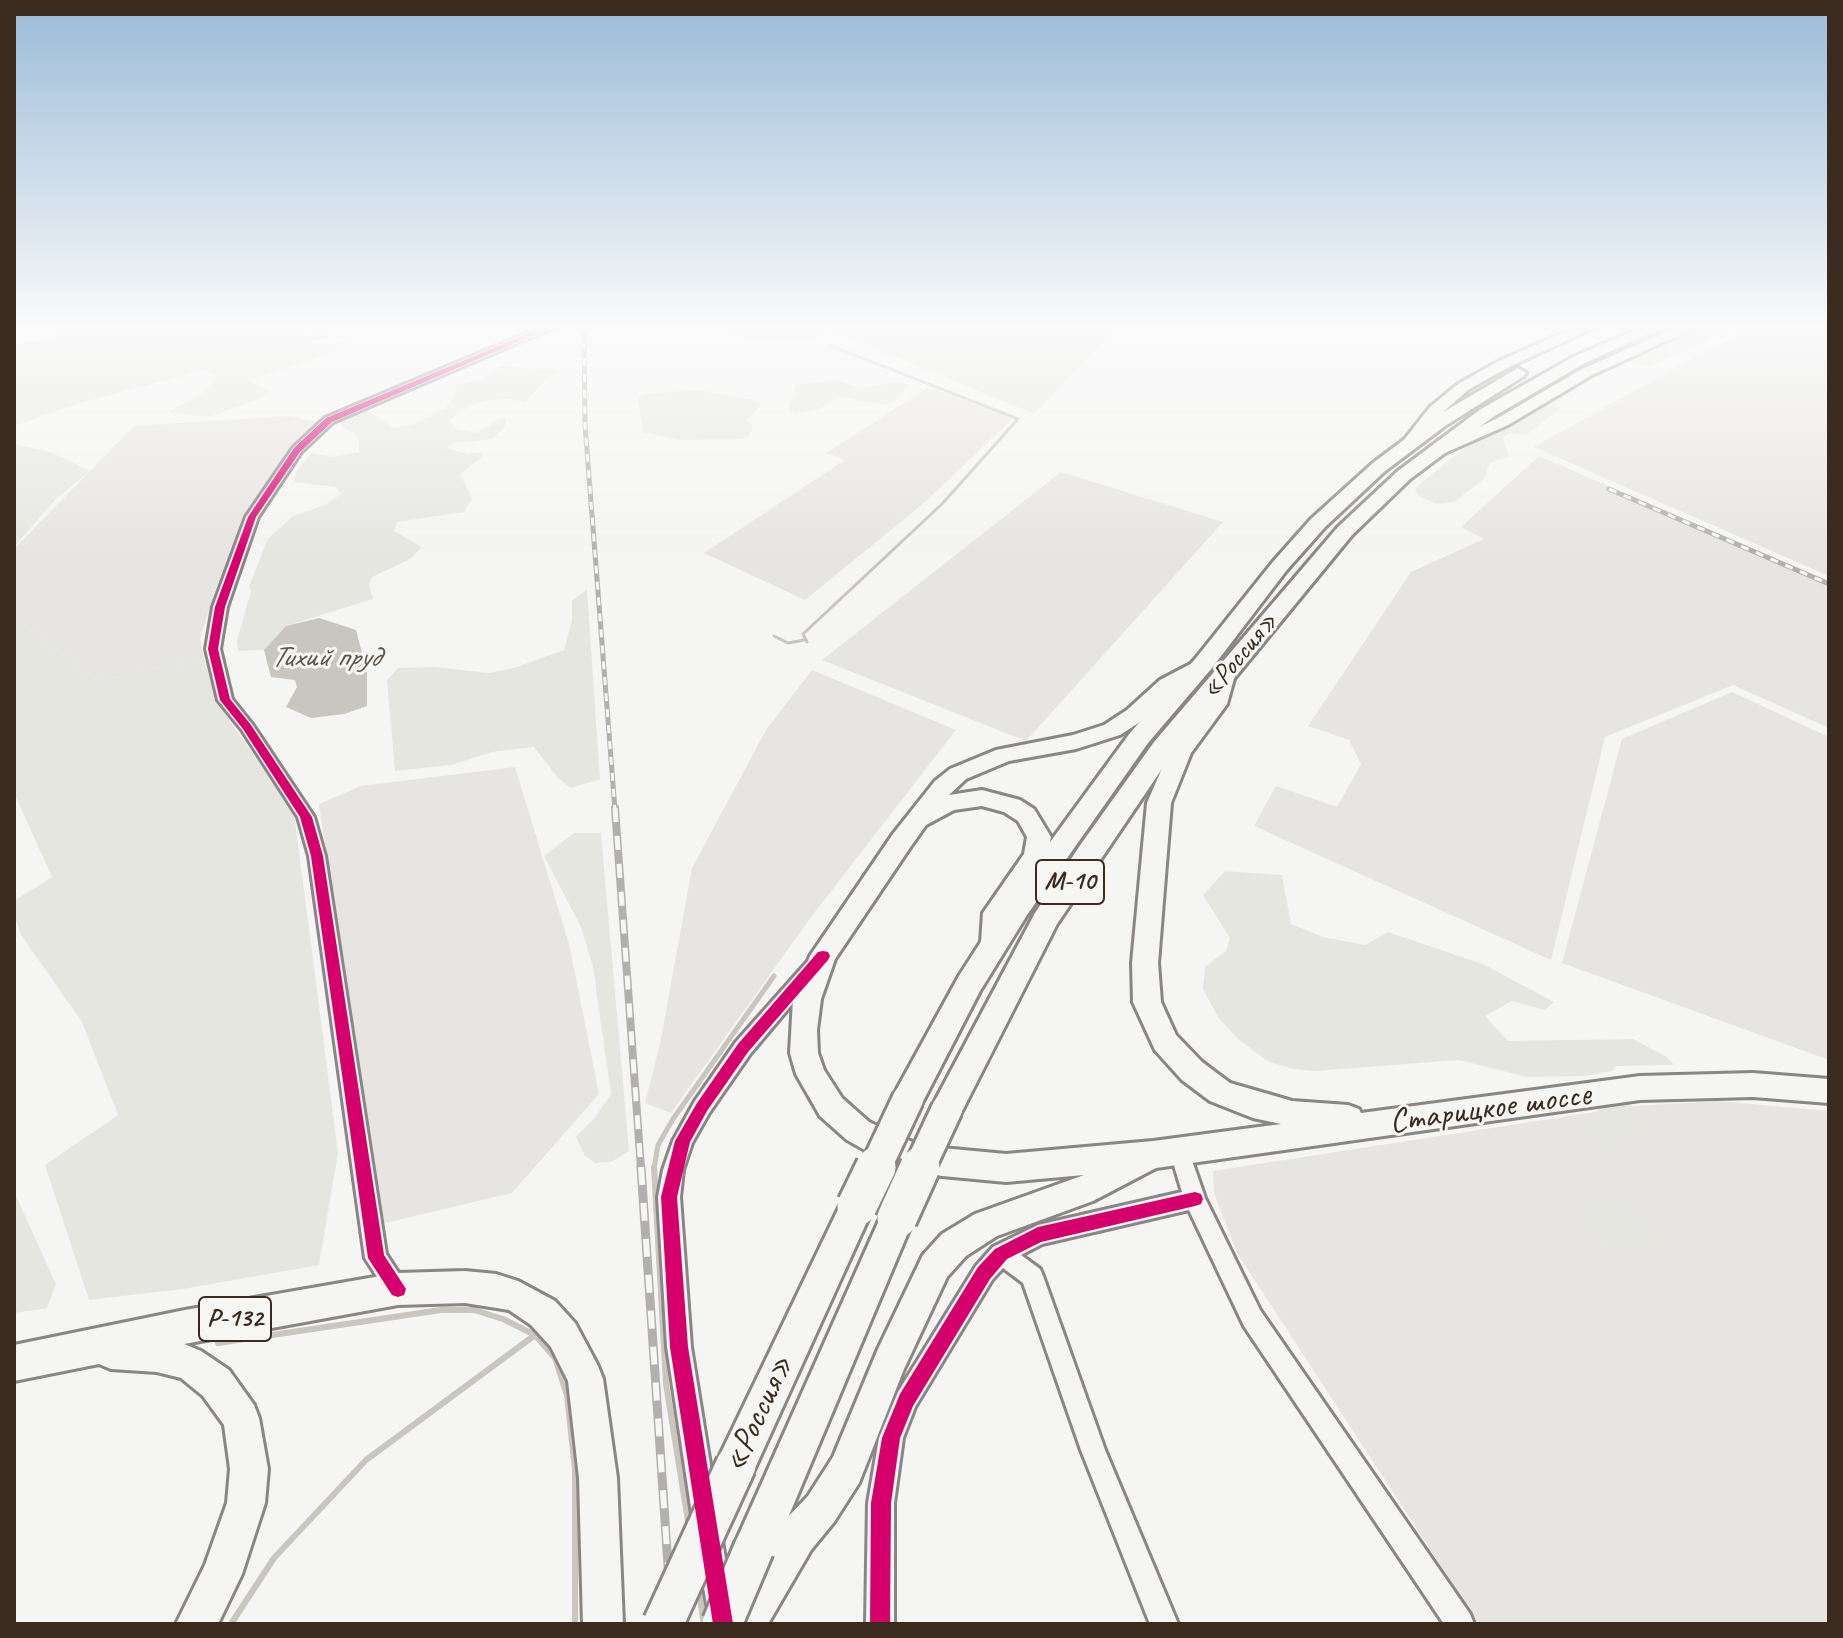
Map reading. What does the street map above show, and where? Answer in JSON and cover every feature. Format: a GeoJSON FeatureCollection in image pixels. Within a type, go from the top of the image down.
{"type":"FeatureCollection","features":[{"type":"Feature","properties":{"kind":"highway","name":"«Россия»"},"geometry":{"type":"LineString","coordinates":[[722,1624],[766,1557],[897,1218],[947,1109],[1045,920],[1214,669],[1318,523],[1379,467],[1470,402]]}},
{"type":"Feature","properties":{"kind":"highway","name":"«Россия»"},"geometry":{"type":"LineString","coordinates":[[663,1624],[908,1099],[994,943],[1139,738],[1214,669],[1345,531],[1432,453],[1504,402]]}},
{"type":"Feature","properties":{"kind":"main road"},"geometry":{"type":"LineString","coordinates":[[1408,445],[1445,402]]}},
{"type":"Feature","properties":{"kind":"main road"},"geometry":{"type":"LineString","coordinates":[[1432,453],[1502,422],[1535,402]]}},
{"type":"Feature","properties":{"kind":"main road"},"geometry":{"type":"LineString","coordinates":[[902,840],[943,786],[958,774],[1004,755],[1076,742],[1112,730],[1135,715],[1168,685],[1214,669],[1216,704],[1180,752],[1159,803],[1145,963],[1147,1002],[1157,1030],[1177,1055],[1207,1083],[1253,1105],[1316,1117],[1435,1118]]}},
{"type":"Feature","properties":{"kind":"main road"},"geometry":{"type":"LineString","coordinates":[[902,840],[934,811],[955,801],[992,800],[1026,815],[1036,829],[1038,848],[996,913],[994,943]]}},
{"type":"Feature","properties":{"kind":"main road","name":"Старицкое шоссе"},"geometry":{"type":"LineString","coordinates":[[902,840],[823,956],[807,999],[804,1053],[821,1093],[842,1118],[858,1131],[899,1153],[921,1160],[985,1168],[1167,1154],[1640,1088],[1753,1085],[1829,1091]]}},
{"type":"Feature","properties":{"kind":"main road"},"geometry":{"type":"LineString","coordinates":[[745,1624],[766,1557],[846,1470],[919,1294],[945,1255],[970,1234],[1000,1218],[1082,1191],[1167,1154]]}},
{"type":"Feature","properties":{"kind":"main road"},"geometry":{"type":"LineString","coordinates":[[398,1289],[465,1287],[509,1293],[543,1313],[572,1348],[585,1379],[595,1447],[603,1624]]}},
{"type":"Feature","properties":{"kind":"main road","name":"Р-132"},"geometry":{"type":"LineString","coordinates":[[14,1363],[185,1327],[398,1289]]}},
{"type":"Feature","properties":{"kind":"main road"},"geometry":{"type":"LineString","coordinates":[[62,1355],[157,1355],[189,1363],[226,1394],[241,1418],[249,1469],[246,1503],[222,1574],[196,1624]]}},
{"type":"Feature","properties":{"kind":"street"},"geometry":{"type":"LineString","coordinates":[[371,402],[329,420],[297,450],[252,517],[220,607],[213,649],[225,700],[256,740],[306,817],[310,830],[322,887],[376,1258],[398,1289]]}},
{"type":"Feature","properties":{"kind":"street"},"geometry":{"type":"LineString","coordinates":[[722,1624],[679,1347],[669,1197],[683,1141],[702,1107],[743,1048],[823,956]]}},
{"type":"Feature","properties":{"kind":"street"},"geometry":{"type":"LineString","coordinates":[[1167,1154],[1195,1199],[1252,1318],[1460,1624]]}},
{"type":"Feature","properties":{"kind":"street"},"geometry":{"type":"LineString","coordinates":[[880,1624],[884,1465],[891,1438],[906,1400],[984,1273],[1001,1254],[1038,1235],[1195,1199]]}},
{"type":"Feature","properties":{"kind":"street"},"geometry":{"type":"LineString","coordinates":[[1001,1254],[1032,1276],[1093,1450],[1164,1624]]}},
{"type":"Feature","properties":{"kind":"shaded area"},"geometry":{"type":"Polygon","coordinates":[[[14,402],[82,402],[80,403],[14,426],[14,402]]]}},
{"type":"Feature","properties":{"kind":"shaded area"},"geometry":{"type":"Polygon","coordinates":[[[185,402],[249,402],[209,417],[168,412],[185,402]]]}},
{"type":"Feature","properties":{"kind":"shaded area"},"geometry":{"type":"Polygon","coordinates":[[[450,402],[480,402],[460,411],[449,420],[456,429],[476,433],[502,418],[507,419],[504,428],[492,439],[454,443],[446,448],[467,454],[481,452],[484,455],[460,474],[472,498],[464,512],[397,522],[394,531],[422,547],[410,559],[372,577],[369,584],[373,599],[286,626],[264,650],[238,651],[237,640],[251,592],[249,586],[268,539],[293,516],[325,505],[341,494],[336,487],[294,482],[297,471],[311,453],[332,457],[359,452],[359,438],[335,420],[363,408],[393,428],[411,425],[447,407],[450,402]]]}},
{"type":"Feature","properties":{"kind":"shaded area"},"geometry":{"type":"Polygon","coordinates":[[[639,402],[760,402],[760,407],[747,421],[752,424],[751,434],[744,439],[679,440],[643,432],[639,402]]]}},
{"type":"Feature","properties":{"kind":"shaded area"},"geometry":{"type":"Polygon","coordinates":[[[790,402],[830,402],[819,409],[796,414],[788,410],[790,402]]]}},
{"type":"Feature","properties":{"kind":"shaded area"},"geometry":{"type":"Polygon","coordinates":[[[905,402],[969,402],[1012,419],[924,503],[805,600],[704,553],[845,460],[826,453],[905,402]]]}},
{"type":"Feature","properties":{"kind":"shaded area"},"geometry":{"type":"Polygon","coordinates":[[[1006,402],[1045,402],[1034,414],[1006,402]]]}},
{"type":"Feature","properties":{"kind":"shaded area"},"geometry":{"type":"Polygon","coordinates":[[[1549,402],[1557,402],[1555,404],[1561,408],[1525,436],[1510,433],[1503,438],[1509,456],[1490,463],[1484,479],[1454,502],[1437,504],[1419,496],[1415,490],[1421,483],[1467,446],[1503,431],[1549,402]]]}},
{"type":"Feature","properties":{"kind":"shaded area"},"geometry":{"type":"Polygon","coordinates":[[[1613,402],[1829,402],[1829,576],[1534,447],[1613,402]]]}},
{"type":"Feature","properties":{"kind":"shaded area"},"geometry":{"type":"Polygon","coordinates":[[[290,416],[321,423],[291,449],[260,495],[215,590],[200,639],[204,659],[98,681],[14,617],[14,549],[134,426],[290,416]]]}},
{"type":"Feature","properties":{"kind":"shaded area"},"geometry":{"type":"Polygon","coordinates":[[[14,444],[51,452],[90,471],[56,499],[14,547],[14,444]]]}},
{"type":"Feature","properties":{"kind":"shaded area"},"geometry":{"type":"Polygon","coordinates":[[[1539,456],[1829,581],[1829,728],[1733,685],[1605,737],[1551,960],[1254,826],[1276,786],[1337,807],[1361,764],[1349,740],[1308,726],[1411,572],[1484,539],[1461,527],[1539,456]]]}},
{"type":"Feature","properties":{"kind":"shaded area"},"geometry":{"type":"Polygon","coordinates":[[[1061,472],[1223,522],[1026,741],[822,660],[1061,472]]]}},
{"type":"Feature","properties":{"kind":"shaded area"},"geometry":{"type":"Polygon","coordinates":[[[587,589],[600,779],[571,788],[558,778],[534,747],[492,752],[451,765],[395,771],[387,680],[398,668],[434,667],[489,673],[514,668],[564,650],[572,621],[572,601],[587,589]]]}},
{"type":"Feature","properties":{"kind":"shaded area"},"geometry":{"type":"Polygon","coordinates":[[[14,617],[98,681],[204,659],[217,702],[294,813],[338,1153],[319,1265],[183,1289],[89,1300],[45,1165],[118,1115],[82,1022],[21,935],[14,913],[14,901],[52,877],[14,793],[14,617]]]}},
{"type":"Feature","properties":{"kind":"shaded area"},"geometry":{"type":"Polygon","coordinates":[[[812,670],[956,730],[811,917],[671,1113],[645,1103],[660,1044],[692,868],[766,730],[812,670]]]}},
{"type":"Feature","properties":{"kind":"shaded area"},"geometry":{"type":"Polygon","coordinates":[[[1732,692],[1829,737],[1829,1060],[1562,963],[1622,739],[1732,692]]]}},
{"type":"Feature","properties":{"kind":"shaded area"},"geometry":{"type":"Polygon","coordinates":[[[515,767],[569,944],[599,1094],[512,1193],[381,1224],[319,804],[361,786],[515,767]]]}},
{"type":"Feature","properties":{"kind":"shaded area"},"geometry":{"type":"Polygon","coordinates":[[[574,833],[601,833],[629,1151],[611,1162],[595,1163],[585,1156],[576,1137],[594,1119],[611,1094],[593,967],[581,927],[544,856],[574,833]]]}},
{"type":"Feature","properties":{"kind":"shaded area"},"geometry":{"type":"Polygon","coordinates":[[[1225,871],[1282,875],[1291,924],[1323,937],[1365,945],[1388,932],[1483,964],[1554,1002],[1545,1010],[1512,1001],[1485,1016],[1508,1041],[1633,1039],[1667,1057],[1674,1065],[1616,1066],[1612,1071],[1585,1076],[1527,1077],[1459,1060],[1315,1071],[1269,1062],[1238,1039],[1218,1017],[1203,989],[1205,967],[1226,951],[1230,938],[1203,895],[1225,871]]]}},
{"type":"Feature","properties":{"kind":"shaded area"},"geometry":{"type":"Polygon","coordinates":[[[1718,1101],[1829,1111],[1829,1624],[1479,1624],[1237,1253],[1214,1193],[1213,1171],[1634,1106],[1718,1101]]]}},
{"type":"Feature","properties":{"kind":"shaded area"},"geometry":{"type":"Polygon","coordinates":[[[1618,1103],[1629,1104],[1641,1113],[1640,1131],[1627,1140],[1617,1138],[1607,1148],[1596,1146],[1591,1139],[1593,1134],[1585,1124],[1588,1118],[1598,1118],[1597,1109],[1618,1103]]]}},
{"type":"Feature","properties":{"kind":"shaded area"},"geometry":{"type":"Polygon","coordinates":[[[14,1192],[56,1284],[47,1308],[14,1313],[14,1192]]]}},
{"type":"Feature","properties":{"kind":"shaded area"},"geometry":{"type":"Polygon","coordinates":[[[1613,1205],[1626,1207],[1630,1217],[1623,1219],[1629,1227],[1646,1226],[1654,1235],[1653,1247],[1648,1254],[1602,1247],[1577,1219],[1581,1211],[1613,1205]]]}},
{"type":"Feature","properties":{"kind":"water","name":"Тихий пруд"},"geometry":{"type":"Polygon","coordinates":[[[319,618],[356,630],[367,672],[367,706],[344,714],[311,718],[286,707],[297,687],[295,680],[271,677],[264,650],[286,626],[319,618]]]}},
{"type":"Feature","properties":{"kind":"waterway"},"geometry":{"type":"LineString","coordinates":[[807,642],[803,634],[942,504],[1018,419],[976,402]]}},
{"type":"Feature","properties":{"kind":"waterway"},"geometry":{"type":"LineString","coordinates":[[774,636],[788,643],[804,640]]}},
{"type":"Feature","properties":{"kind":"waterway"},"geometry":{"type":"LineString","coordinates":[[654,1169],[658,1145],[673,1119],[774,976]]}},
{"type":"Feature","properties":{"kind":"waterway"},"geometry":{"type":"LineString","coordinates":[[654,1169],[666,1384],[689,1527]]}},
{"type":"Feature","properties":{"kind":"waterway"},"geometry":{"type":"LineString","coordinates":[[218,1343],[441,1310],[474,1310],[503,1319],[535,1335]]}},
{"type":"Feature","properties":{"kind":"waterway"},"geometry":{"type":"LineString","coordinates":[[231,1624],[274,1558],[366,1460],[535,1335]]}},
{"type":"Feature","properties":{"kind":"waterway"},"geometry":{"type":"LineString","coordinates":[[535,1335],[555,1358],[567,1395],[575,1470],[575,1624]]}},
{"type":"Feature","properties":{"kind":"waterway"},"geometry":{"type":"LineString","coordinates":[[698,1587],[704,1624]]}},
{"type":"Feature","properties":{"kind":"railway"},"geometry":{"type":"LineString","coordinates":[[585,402],[615,810]]}},
{"type":"Feature","properties":{"kind":"railway"},"geometry":{"type":"LineString","coordinates":[[1609,489],[1829,584]]}},
{"type":"Feature","properties":{"kind":"railway"},"geometry":{"type":"LineString","coordinates":[[615,808],[641,1169]]}},
{"type":"Feature","properties":{"kind":"railway"},"geometry":{"type":"LineString","coordinates":[[641,1167],[672,1624]]}},
{"type":"Feature","properties":{"kind":"cycle path"},"geometry":{"type":"LineString","coordinates":[[371,402],[329,420],[297,450],[252,517],[220,607],[213,649],[225,700],[247,727],[306,817],[317,856],[376,1258],[398,1289]]}},
{"type":"Feature","properties":{"kind":"cycle path"},"geometry":{"type":"LineString","coordinates":[[723,1624],[679,1347],[669,1197],[683,1141],[702,1107],[743,1048],[823,956]]}},
{"type":"Feature","properties":{"kind":"cycle path"},"geometry":{"type":"LineString","coordinates":[[880,1624],[881,1503],[891,1438],[906,1400],[984,1273],[1001,1254],[1038,1235],[1195,1199]]}}]}
